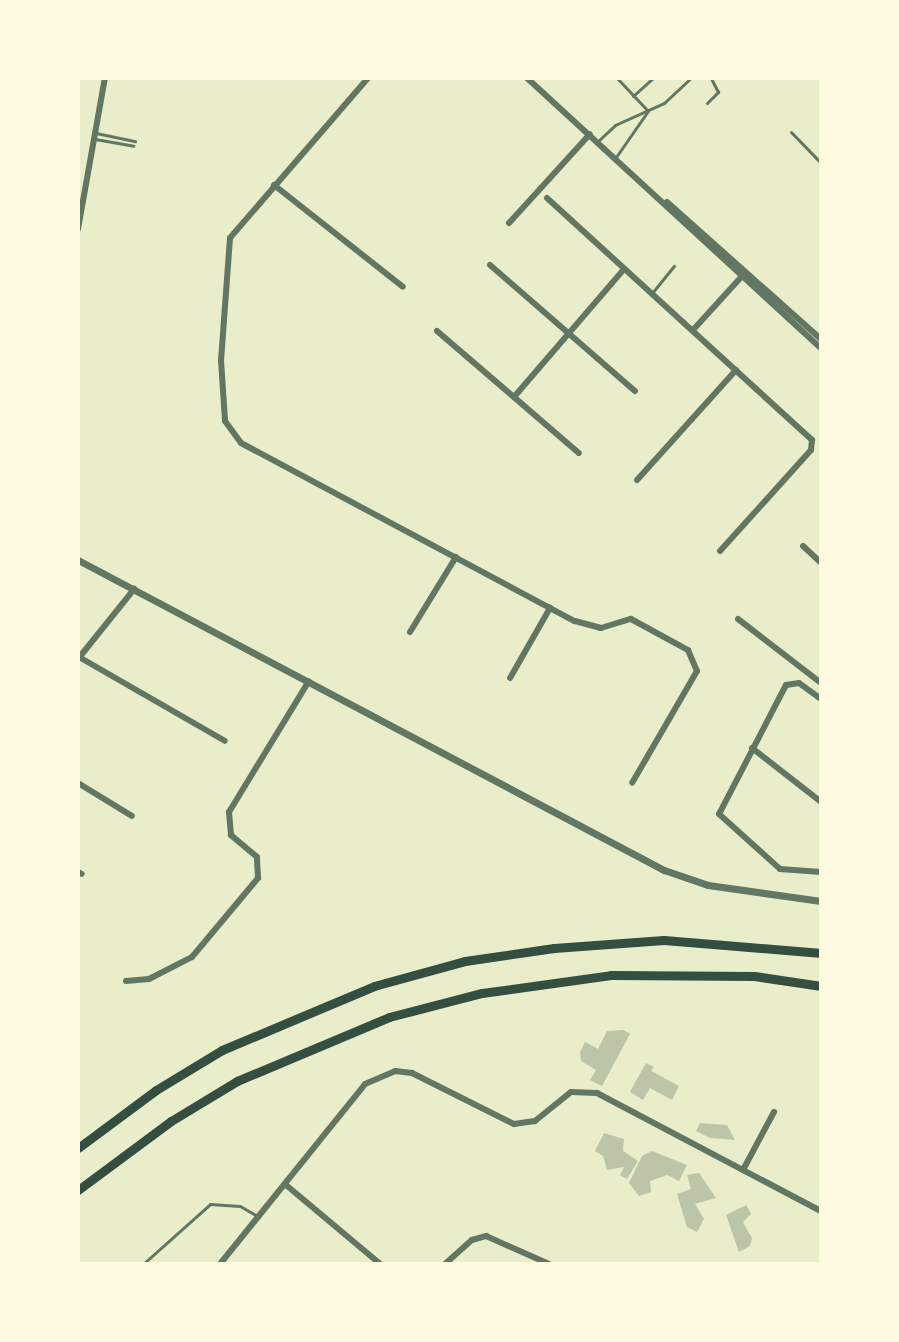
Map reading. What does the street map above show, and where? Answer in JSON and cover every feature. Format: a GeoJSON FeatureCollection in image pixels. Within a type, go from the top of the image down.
{"type":"FeatureCollection","features":[{"type":"Feature","properties":{"kind":"main road"},"geometry":{"type":"LineString","coordinates":[[78,1148],[156,1090],[222,1050],[374,986],[465,961],[554,948],[664,940],[821,953]]}},
{"type":"Feature","properties":{"kind":"main road"},"geometry":{"type":"LineString","coordinates":[[78,1190],[171,1121],[237,1081],[389,1017],[482,993],[611,975],[754,976],[821,986]]}},
{"type":"Feature","properties":{"kind":"street"},"geometry":{"type":"LineString","coordinates":[[78,229],[105,78]]}},
{"type":"Feature","properties":{"kind":"street"},"geometry":{"type":"LineString","coordinates":[[368,78],[236,228],[227,253],[221,360],[225,421],[241,443],[550,608],[589,627],[631,619],[688,650],[697,662],[694,677],[632,783]]}},
{"type":"Feature","properties":{"kind":"street"},"geometry":{"type":"LineString","coordinates":[[527,78],[744,274],[821,339]]}},
{"type":"Feature","properties":{"kind":"street"},"geometry":{"type":"LineString","coordinates":[[509,223],[590,134]]}},
{"type":"Feature","properties":{"kind":"street"},"geometry":{"type":"LineString","coordinates":[[274,185],[403,287]]}},
{"type":"Feature","properties":{"kind":"street"},"geometry":{"type":"LineString","coordinates":[[547,198],[809,434],[812,446],[720,551]]}},
{"type":"Feature","properties":{"kind":"street"},"geometry":{"type":"LineString","coordinates":[[490,265],[635,391]]}},
{"type":"Feature","properties":{"kind":"street"},"geometry":{"type":"LineString","coordinates":[[514,397],[624,269]]}},
{"type":"Feature","properties":{"kind":"street"},"geometry":{"type":"LineString","coordinates":[[693,330],[744,274]]}},
{"type":"Feature","properties":{"kind":"street"},"geometry":{"type":"LineString","coordinates":[[744,274],[821,348]]}},
{"type":"Feature","properties":{"kind":"street"},"geometry":{"type":"LineString","coordinates":[[437,331],[579,453]]}},
{"type":"Feature","properties":{"kind":"street"},"geometry":{"type":"LineString","coordinates":[[637,480],[736,370]]}},
{"type":"Feature","properties":{"kind":"street"},"geometry":{"type":"LineString","coordinates":[[803,546],[821,563]]}},
{"type":"Feature","properties":{"kind":"street"},"geometry":{"type":"LineString","coordinates":[[410,632],[456,557]]}},
{"type":"Feature","properties":{"kind":"street"},"geometry":{"type":"LineString","coordinates":[[78,560],[664,870],[708,885],[821,901]]}},
{"type":"Feature","properties":{"kind":"street"},"geometry":{"type":"LineString","coordinates":[[134,589],[78,659],[225,741]]}},
{"type":"Feature","properties":{"kind":"street"},"geometry":{"type":"LineString","coordinates":[[510,678],[550,608]]}},
{"type":"Feature","properties":{"kind":"street"},"geometry":{"type":"LineString","coordinates":[[738,619],[821,683]]}},
{"type":"Feature","properties":{"kind":"street"},"geometry":{"type":"LineString","coordinates":[[126,981],[149,979],[192,957],[258,878],[257,857],[231,835],[229,812],[309,681]]}},
{"type":"Feature","properties":{"kind":"street"},"geometry":{"type":"LineString","coordinates":[[821,699],[799,683],[786,685],[720,809],[721,819],[780,869],[821,872]]}},
{"type":"Feature","properties":{"kind":"street"},"geometry":{"type":"LineString","coordinates":[[752,748],[821,802]]}},
{"type":"Feature","properties":{"kind":"street"},"geometry":{"type":"LineString","coordinates":[[78,783],[132,816]]}},
{"type":"Feature","properties":{"kind":"street"},"geometry":{"type":"LineString","coordinates":[[220,1264],[365,1084],[379,1074],[412,1073],[526,1126],[571,1092],[597,1093],[821,1211]]}},
{"type":"Feature","properties":{"kind":"street"},"geometry":{"type":"LineString","coordinates":[[743,1170],[774,1112]]}},
{"type":"Feature","properties":{"kind":"street"},"geometry":{"type":"LineString","coordinates":[[286,1185],[380,1264]]}},
{"type":"Feature","properties":{"kind":"street"},"geometry":{"type":"LineString","coordinates":[[445,1264],[472,1240],[504,1240],[549,1264]]}},
{"type":"Feature","properties":{"kind":"lane"},"geometry":{"type":"LineString","coordinates":[[617,78],[648,111]]}},
{"type":"Feature","properties":{"kind":"lane"},"geometry":{"type":"LineString","coordinates":[[633,96],[653,78]]}},
{"type":"Feature","properties":{"kind":"lane"},"geometry":{"type":"LineString","coordinates":[[598,141],[615,125],[648,111],[691,78]]}},
{"type":"Feature","properties":{"kind":"lane"},"geometry":{"type":"LineString","coordinates":[[707,103],[718,92],[711,78]]}},
{"type":"Feature","properties":{"kind":"lane"},"geometry":{"type":"LineString","coordinates":[[615,157],[648,111]]}},
{"type":"Feature","properties":{"kind":"lane"},"geometry":{"type":"LineString","coordinates":[[791,132],[821,163]]}},
{"type":"Feature","properties":{"kind":"lane"},"geometry":{"type":"LineString","coordinates":[[95,136],[134,144]]}},
{"type":"Feature","properties":{"kind":"lane"},"geometry":{"type":"LineString","coordinates":[[652,293],[674,266]]}},
{"type":"Feature","properties":{"kind":"lane"},"geometry":{"type":"LineString","coordinates":[[143,1264],[210,1204],[231,1203],[259,1217]]}},
{"type":"Feature","properties":{"kind":"building"},"geometry":{"type":"Polygon","coordinates":[[[624,1030],[630,1034],[602,1086],[590,1080],[596,1070],[581,1061],[580,1052],[585,1042],[598,1049],[607,1031],[624,1030]]]}},
{"type":"Feature","properties":{"kind":"building"},"geometry":{"type":"Polygon","coordinates":[[[646,1063],[654,1067],[651,1071],[679,1086],[672,1100],[650,1088],[643,1100],[630,1092],[646,1063]]]}},
{"type":"Feature","properties":{"kind":"building"},"geometry":{"type":"Polygon","coordinates":[[[700,1123],[727,1125],[735,1140],[710,1138],[696,1131],[700,1123]]]}},
{"type":"Feature","properties":{"kind":"building"},"geometry":{"type":"Polygon","coordinates":[[[604,1133],[624,1139],[623,1151],[638,1161],[627,1179],[620,1175],[624,1167],[607,1170],[603,1156],[595,1151],[604,1133]]]}},
{"type":"Feature","properties":{"kind":"building"},"geometry":{"type":"Polygon","coordinates":[[[652,1151],[687,1165],[679,1181],[667,1175],[650,1181],[651,1192],[639,1196],[629,1183],[642,1156],[652,1151]]]}},
{"type":"Feature","properties":{"kind":"building"},"geometry":{"type":"Polygon","coordinates":[[[699,1173],[716,1198],[695,1204],[704,1219],[697,1232],[687,1227],[677,1194],[691,1189],[687,1175],[699,1173]]]}},
{"type":"Feature","properties":{"kind":"building"},"geometry":{"type":"Polygon","coordinates":[[[746,1205],[751,1214],[743,1222],[752,1238],[750,1246],[739,1252],[726,1215],[746,1205]]]}}]}
